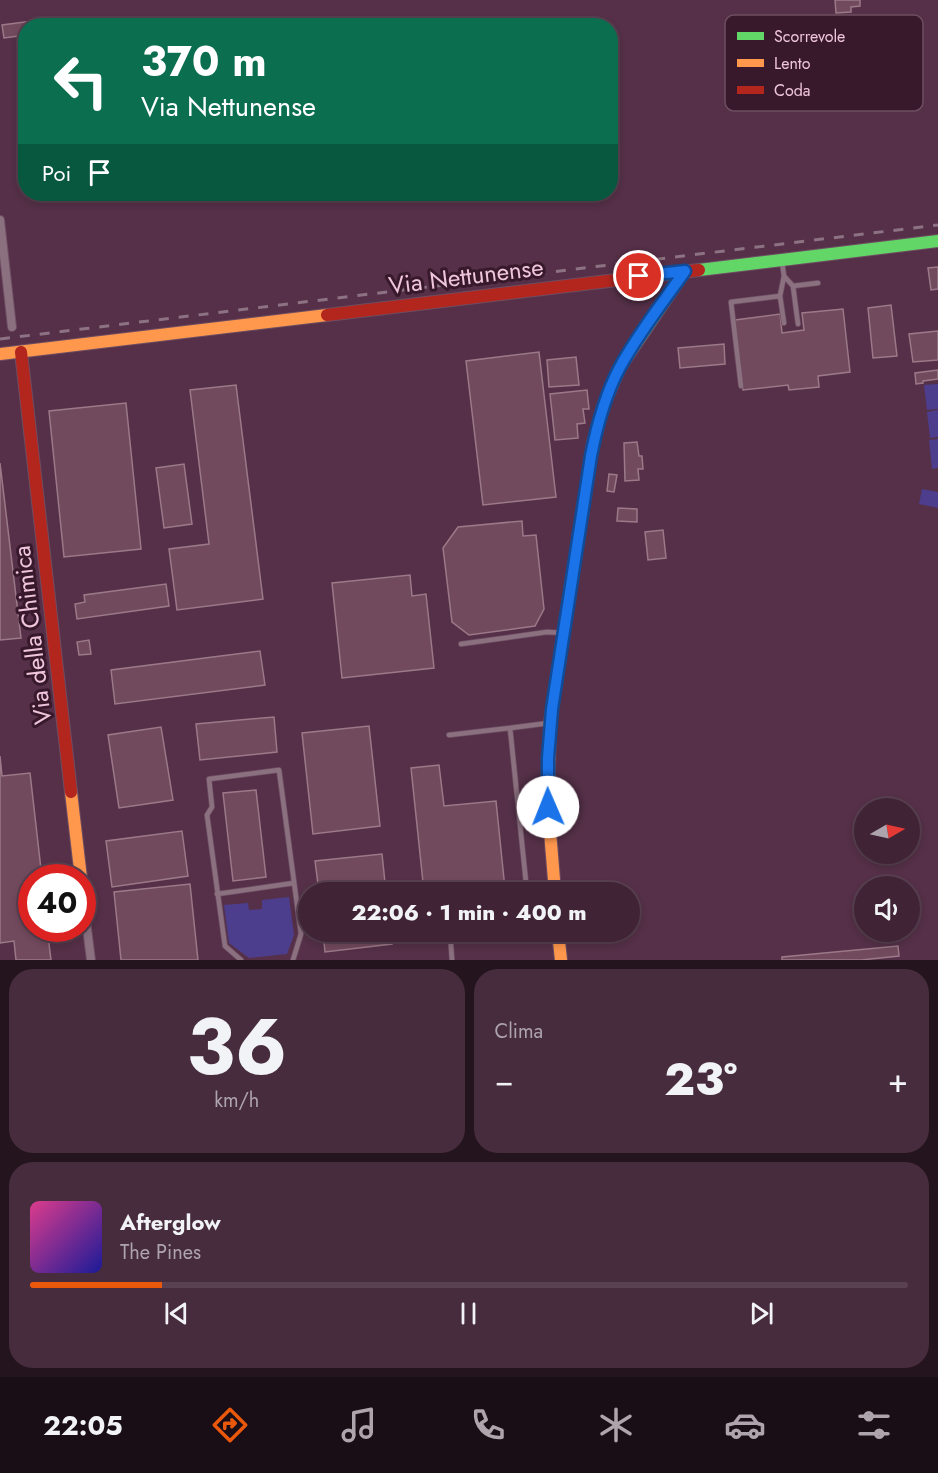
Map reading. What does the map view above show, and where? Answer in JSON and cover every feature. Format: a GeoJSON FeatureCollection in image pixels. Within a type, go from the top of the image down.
{"type":"FeatureCollection","features":[{"type":"Feature","properties":{"kind":"street"},"geometry":{"type":"LineString","coordinates":[[0,220],[12,327]]}},
{"type":"Feature","properties":{"kind":"street","name":"Via Nettunense"},"geometry":{"type":"LineString","coordinates":[[0,354],[938,241]]}},
{"type":"Feature","properties":{"kind":"street"},"geometry":{"type":"LineString","coordinates":[[554,882],[548,807],[550,722],[591,456],[604,404],[626,357],[685,271]]}},
{"type":"Feature","properties":{"kind":"street","name":"Via della Chimica"},"geometry":{"type":"LineString","coordinates":[[21,352],[79,864]]}},
{"type":"Feature","properties":{"kind":"street"},"geometry":{"type":"LineString","coordinates":[[89,942],[91,960]]}},
{"type":"Feature","properties":{"kind":"street"},"geometry":{"type":"LineString","coordinates":[[559,942],[561,960]]}},
{"type":"Feature","properties":{"kind":"lane"},"geometry":{"type":"LineString","coordinates":[[782,260],[784,276],[780,296],[783,323]]}},
{"type":"Feature","properties":{"kind":"lane"},"geometry":{"type":"LineString","coordinates":[[784,276],[793,286],[798,324]]}},
{"type":"Feature","properties":{"kind":"lane"},"geometry":{"type":"LineString","coordinates":[[793,286],[818,283]]}},
{"type":"Feature","properties":{"kind":"lane"},"geometry":{"type":"LineString","coordinates":[[741,386],[731,302],[780,296]]}},
{"type":"Feature","properties":{"kind":"lane"},"geometry":{"type":"LineString","coordinates":[[460,644],[547,632],[563,633]]}},
{"type":"Feature","properties":{"kind":"lane"},"geometry":{"type":"LineString","coordinates":[[449,735],[550,722]]}},
{"type":"Feature","properties":{"kind":"lane"},"geometry":{"type":"LineString","coordinates":[[510,728],[526,882]]}},
{"type":"Feature","properties":{"kind":"lane"},"geometry":{"type":"LineString","coordinates":[[241,960],[225,946],[207,815],[212,807],[209,779],[279,770],[301,934],[292,960]]}},
{"type":"Feature","properties":{"kind":"lane"},"geometry":{"type":"LineString","coordinates":[[217,894],[294,883]]}},
{"type":"Feature","properties":{"kind":"lane"},"geometry":{"type":"LineString","coordinates":[[451,942],[452,960]]}},
{"type":"Feature","properties":{"kind":"shaded area"},"geometry":{"type":"Polygon","coordinates":[[[938,384],[938,409],[927,410],[924,385],[938,384]]]}},
{"type":"Feature","properties":{"kind":"shaded area"},"geometry":{"type":"Polygon","coordinates":[[[938,410],[938,437],[930,438],[927,412],[938,410]]]}},
{"type":"Feature","properties":{"kind":"shaded area"},"geometry":{"type":"Polygon","coordinates":[[[938,439],[938,468],[932,469],[929,440],[938,439]]]}},
{"type":"Feature","properties":{"kind":"shaded area"},"geometry":{"type":"Polygon","coordinates":[[[922,489],[938,492],[938,508],[919,504],[922,489]]]}},
{"type":"Feature","properties":{"kind":"shaded area"},"geometry":{"type":"Polygon","coordinates":[[[289,897],[294,935],[287,954],[249,958],[229,943],[224,905],[248,903],[249,910],[262,909],[262,900],[289,897]]]}},
{"type":"Feature","properties":{"kind":"building"},"geometry":{"type":"Polygon","coordinates":[[[835,0],[860,0],[860,6],[851,7],[851,12],[836,13],[835,0]]]}},
{"type":"Feature","properties":{"kind":"building"},"geometry":{"type":"Polygon","coordinates":[[[18,23],[18,36],[4,38],[2,25],[18,23]]]}},
{"type":"Feature","properties":{"kind":"building"},"geometry":{"type":"Polygon","coordinates":[[[938,267],[938,289],[931,290],[928,268],[938,267]]]}},
{"type":"Feature","properties":{"kind":"building"},"geometry":{"type":"Polygon","coordinates":[[[891,305],[897,356],[873,358],[868,308],[891,305]]]}},
{"type":"Feature","properties":{"kind":"building"},"geometry":{"type":"Polygon","coordinates":[[[843,309],[850,372],[818,376],[819,387],[789,390],[788,385],[743,390],[735,320],[780,314],[782,333],[804,330],[802,313],[843,309]]]}},
{"type":"Feature","properties":{"kind":"building"},"geometry":{"type":"Polygon","coordinates":[[[938,331],[938,360],[913,362],[909,334],[938,331]]]}},
{"type":"Feature","properties":{"kind":"building"},"geometry":{"type":"Polygon","coordinates":[[[724,344],[725,364],[680,368],[678,348],[724,344]]]}},
{"type":"Feature","properties":{"kind":"building"},"geometry":{"type":"Polygon","coordinates":[[[539,352],[556,497],[483,505],[466,361],[539,352]]]}},
{"type":"Feature","properties":{"kind":"building"},"geometry":{"type":"Polygon","coordinates":[[[576,357],[579,385],[549,387],[547,360],[576,357]]]}},
{"type":"Feature","properties":{"kind":"building"},"geometry":{"type":"Polygon","coordinates":[[[938,370],[938,379],[916,384],[915,373],[938,370]]]}},
{"type":"Feature","properties":{"kind":"building"},"geometry":{"type":"Polygon","coordinates":[[[236,385],[263,599],[177,610],[169,549],[209,544],[190,390],[236,385]]]}},
{"type":"Feature","properties":{"kind":"building"},"geometry":{"type":"Polygon","coordinates":[[[587,390],[589,409],[583,409],[585,423],[577,424],[578,438],[555,440],[550,394],[587,390]]]}},
{"type":"Feature","properties":{"kind":"building"},"geometry":{"type":"Polygon","coordinates":[[[126,403],[141,549],[64,557],[49,411],[126,403]]]}},
{"type":"Feature","properties":{"kind":"building"},"geometry":{"type":"Polygon","coordinates":[[[637,442],[639,456],[642,456],[643,469],[638,469],[639,480],[625,481],[624,443],[637,442]]]}},
{"type":"Feature","properties":{"kind":"building"},"geometry":{"type":"Polygon","coordinates":[[[0,463],[21,638],[0,640],[0,463]]]}},
{"type":"Feature","properties":{"kind":"building"},"geometry":{"type":"Polygon","coordinates":[[[184,464],[192,524],[164,528],[156,468],[184,464]]]}},
{"type":"Feature","properties":{"kind":"building"},"geometry":{"type":"Polygon","coordinates":[[[609,474],[617,475],[614,492],[607,491],[609,474]]]}},
{"type":"Feature","properties":{"kind":"building"},"geometry":{"type":"Polygon","coordinates":[[[618,508],[637,509],[637,522],[617,521],[618,508]]]}},
{"type":"Feature","properties":{"kind":"building"},"geometry":{"type":"Polygon","coordinates":[[[522,521],[523,536],[536,535],[544,609],[535,626],[469,635],[452,622],[443,548],[458,527],[522,521]]]}},
{"type":"Feature","properties":{"kind":"building"},"geometry":{"type":"Polygon","coordinates":[[[663,530],[666,558],[648,560],[645,532],[663,530]]]}},
{"type":"Feature","properties":{"kind":"building"},"geometry":{"type":"Polygon","coordinates":[[[410,575],[412,596],[426,594],[434,668],[342,678],[332,583],[410,575]]]}},
{"type":"Feature","properties":{"kind":"building"},"geometry":{"type":"Polygon","coordinates":[[[166,584],[169,606],[77,619],[75,604],[85,602],[84,595],[166,584]]]}},
{"type":"Feature","properties":{"kind":"building"},"geometry":{"type":"Polygon","coordinates":[[[89,640],[91,654],[79,655],[77,642],[89,640]]]}},
{"type":"Feature","properties":{"kind":"building"},"geometry":{"type":"Polygon","coordinates":[[[260,651],[265,685],[115,704],[111,670],[260,651]]]}},
{"type":"Feature","properties":{"kind":"building"},"geometry":{"type":"Polygon","coordinates":[[[274,717],[277,752],[200,760],[196,724],[274,717]]]}},
{"type":"Feature","properties":{"kind":"building"},"geometry":{"type":"Polygon","coordinates":[[[369,726],[380,826],[313,834],[302,733],[369,726]]]}},
{"type":"Feature","properties":{"kind":"building"},"geometry":{"type":"Polygon","coordinates":[[[161,727],[173,800],[119,808],[108,735],[161,727]]]}},
{"type":"Feature","properties":{"kind":"building"},"geometry":{"type":"Polygon","coordinates":[[[0,756],[2,776],[30,773],[40,864],[18,864],[18,942],[49,942],[51,960],[16,960],[14,941],[0,943],[0,756]]]}},
{"type":"Feature","properties":{"kind":"building"},"geometry":{"type":"Polygon","coordinates":[[[439,765],[444,806],[496,801],[504,882],[423,882],[411,768],[439,765]]]}},
{"type":"Feature","properties":{"kind":"building"},"geometry":{"type":"Polygon","coordinates":[[[256,790],[266,877],[233,881],[223,793],[256,790]]]}},
{"type":"Feature","properties":{"kind":"building"},"geometry":{"type":"Polygon","coordinates":[[[182,831],[188,876],[112,887],[106,841],[182,831]]]}},
{"type":"Feature","properties":{"kind":"building"},"geometry":{"type":"Polygon","coordinates":[[[382,854],[385,882],[318,882],[315,861],[382,854]]]}},
{"type":"Feature","properties":{"kind":"building"},"geometry":{"type":"Polygon","coordinates":[[[190,884],[198,960],[121,960],[114,892],[190,884]]]}},
{"type":"Feature","properties":{"kind":"building"},"geometry":{"type":"Polygon","coordinates":[[[324,942],[392,942],[392,944],[325,952],[324,942]]]}},
{"type":"Feature","properties":{"kind":"building"},"geometry":{"type":"Polygon","coordinates":[[[898,946],[899,956],[861,960],[782,960],[782,957],[898,946]]]}},
{"type":"Feature","properties":{"kind":"railway"},"geometry":{"type":"LineString","coordinates":[[0,339],[938,225]]}},
{"type":"Feature","properties":{"kind":"traffic: fast"},"geometry":{"type":"LineString","coordinates":[[699,270],[938,241]]}},
{"type":"Feature","properties":{"kind":"traffic: fast"},"geometry":{"type":"LineString","coordinates":[[565,623],[593,443],[604,404],[620,367],[685,271]]}},
{"type":"Feature","properties":{"kind":"traffic: slow"},"geometry":{"type":"LineString","coordinates":[[0,354],[327,315]]}},
{"type":"Feature","properties":{"kind":"traffic: slow"},"geometry":{"type":"LineString","coordinates":[[554,882],[548,807],[550,722],[565,623]]}},
{"type":"Feature","properties":{"kind":"traffic: slow"},"geometry":{"type":"LineString","coordinates":[[71,792],[79,864]]}},
{"type":"Feature","properties":{"kind":"traffic: slow"},"geometry":{"type":"LineString","coordinates":[[559,942],[561,960]]}},
{"type":"Feature","properties":{"kind":"traffic: jam"},"geometry":{"type":"LineString","coordinates":[[327,315],[699,270]]}},
{"type":"Feature","properties":{"kind":"traffic: jam"},"geometry":{"type":"LineString","coordinates":[[21,352],[71,792]]}},
{"type":"Feature","properties":{"kind":"route"},"geometry":{"type":"LineString","coordinates":[[548,807],[550,722],[597,428],[609,391],[626,357],[685,271],[639,276]]}}]}
